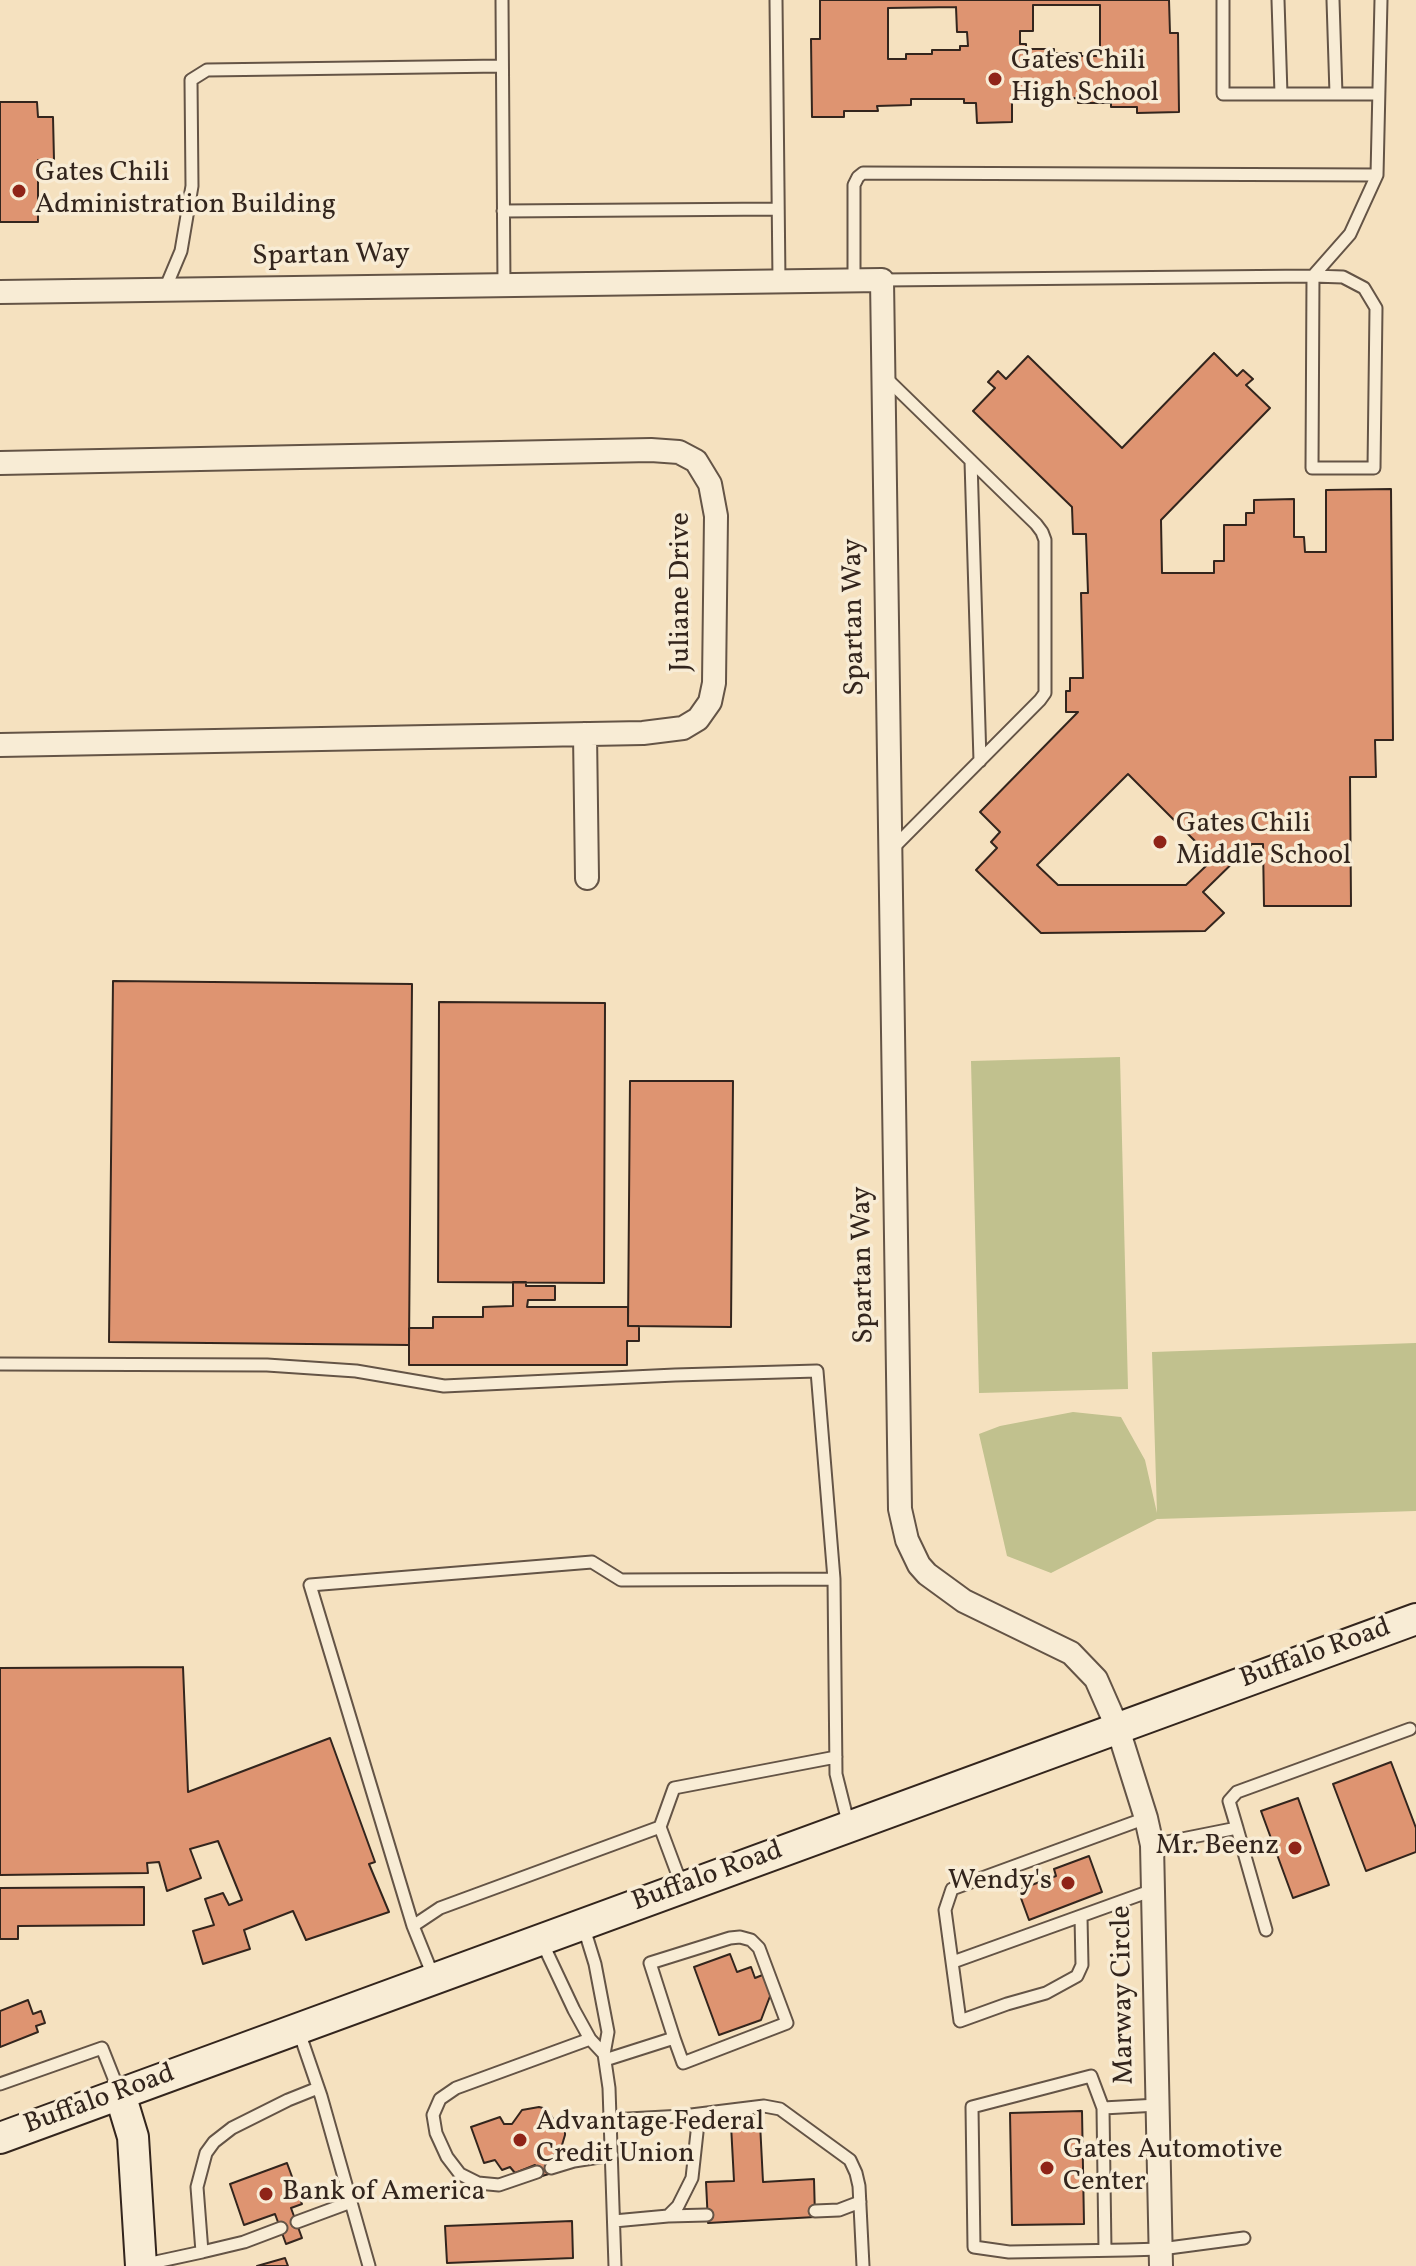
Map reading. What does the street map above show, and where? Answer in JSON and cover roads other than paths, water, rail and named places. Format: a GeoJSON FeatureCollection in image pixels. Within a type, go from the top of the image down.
{"type":"FeatureCollection","features":[{"type":"Feature","properties":{"kind":"main road","name":"Buffalo Road"},"geometry":{"type":"LineString","coordinates":[[0,2138],[1416,1619]]}},
{"type":"Feature","properties":{"kind":"main road"},"geometry":{"type":"LineString","coordinates":[[120,2094],[133,2137],[141,2265]]}},
{"type":"Feature","properties":{"kind":"street","name":"Spartan Way"},"geometry":{"type":"LineString","coordinates":[[0,292],[882,280],[897,1418],[902,1525],[919,1565],[941,1585],[964,1601],[1071,1653],[1084,1664],[1096,1679],[1118,1729]]}},
{"type":"Feature","properties":{"kind":"street","name":"Juliane Drive"},"geometry":{"type":"LineString","coordinates":[[0,463],[635,450],[679,452],[696,461],[710,484],[716,516],[714,683],[710,702],[698,719],[683,728],[643,733],[0,745]]}},
{"type":"Feature","properties":{"kind":"street"},"geometry":{"type":"LineString","coordinates":[[585,734],[587,878]]}},
{"type":"Feature","properties":{"kind":"street","name":"Marway Circle"},"geometry":{"type":"LineString","coordinates":[[1118,1729],[1152,1845],[1161,2257]]}},
{"type":"Feature","properties":{"kind":"lane"},"geometry":{"type":"LineString","coordinates":[[502,0],[504,285]]}},
{"type":"Feature","properties":{"kind":"lane"},"geometry":{"type":"LineString","coordinates":[[776,0],[779,281]]}},
{"type":"Feature","properties":{"kind":"lane"},"geometry":{"type":"LineString","coordinates":[[1223,0],[1223,94],[1378,94]]}},
{"type":"Feature","properties":{"kind":"lane"},"geometry":{"type":"LineString","coordinates":[[1278,0],[1281,94]]}},
{"type":"Feature","properties":{"kind":"lane"},"geometry":{"type":"LineString","coordinates":[[1333,0],[1336,94]]}},
{"type":"Feature","properties":{"kind":"lane"},"geometry":{"type":"LineString","coordinates":[[882,280],[1313,276],[1343,277],[1364,288],[1376,308],[1374,468],[1312,468],[1313,276],[1350,234],[1377,175],[1381,0]]}},
{"type":"Feature","properties":{"kind":"lane"},"geometry":{"type":"LineString","coordinates":[[165,289],[181,251],[192,177],[191,80],[207,70],[502,66]]}},
{"type":"Feature","properties":{"kind":"lane"},"geometry":{"type":"LineString","coordinates":[[854,280],[854,185],[863,173],[1377,175]]}},
{"type":"Feature","properties":{"kind":"lane"},"geometry":{"type":"LineString","coordinates":[[503,211],[778,209]]}},
{"type":"Feature","properties":{"kind":"lane"},"geometry":{"type":"LineString","coordinates":[[883,375],[1036,524],[1045,540],[1045,693],[890,851]]}},
{"type":"Feature","properties":{"kind":"lane"},"geometry":{"type":"LineString","coordinates":[[971,461],[980,761]]}},
{"type":"Feature","properties":{"kind":"lane"},"geometry":{"type":"LineString","coordinates":[[0,1364],[267,1365],[356,1371],[444,1386],[817,1371],[834,1579],[836,1774],[849,1827]]}},
{"type":"Feature","properties":{"kind":"lane"},"geometry":{"type":"LineString","coordinates":[[434,1979],[413,1926],[310,1585],[592,1562],[621,1580],[834,1579]]}},
{"type":"Feature","properties":{"kind":"lane"},"geometry":{"type":"LineString","coordinates":[[1266,1930],[1229,1801],[1237,1792],[1410,1729]]}},
{"type":"Feature","properties":{"kind":"lane"},"geometry":{"type":"LineString","coordinates":[[683,1887],[660,1827],[674,1788],[836,1757]]}},
{"type":"Feature","properties":{"kind":"lane"},"geometry":{"type":"LineString","coordinates":[[1081,1917],[1082,1965],[1077,1976],[1046,1993],[960,2021],[945,1910],[952,1889],[1146,1818]]}},
{"type":"Feature","properties":{"kind":"lane"},"geometry":{"type":"LineString","coordinates":[[413,1926],[440,1908],[660,1827]]}},
{"type":"Feature","properties":{"kind":"lane"},"geometry":{"type":"LineString","coordinates":[[1152,1845],[1237,1828]]}},
{"type":"Feature","properties":{"kind":"lane"},"geometry":{"type":"LineString","coordinates":[[953,1962],[1153,1890]]}},
{"type":"Feature","properties":{"kind":"lane"},"geometry":{"type":"LineString","coordinates":[[583,1924],[595,1964],[608,2032],[604,2057],[609,2088],[615,2266]]}},
{"type":"Feature","properties":{"kind":"lane"},"geometry":{"type":"LineString","coordinates":[[730,1938],[751,1940],[759,1948],[787,2023],[683,2063],[674,2038],[650,1963],[730,1938]]}},
{"type":"Feature","properties":{"kind":"lane"},"geometry":{"type":"LineString","coordinates":[[541,1940],[562,1988],[590,2039],[604,2057]]}},
{"type":"Feature","properties":{"kind":"lane"},"geometry":{"type":"LineString","coordinates":[[297,2029],[318,2088],[369,2266]]}},
{"type":"Feature","properties":{"kind":"lane"},"geometry":{"type":"LineString","coordinates":[[604,2057],[674,2038]]}},
{"type":"Feature","properties":{"kind":"lane"},"geometry":{"type":"LineString","coordinates":[[537,2172],[499,2185],[478,2183],[460,2174],[447,2157],[436,2133],[433,2115],[440,2099],[461,2086],[590,2039]]}},
{"type":"Feature","properties":{"kind":"lane"},"geometry":{"type":"LineString","coordinates":[[0,2084],[102,2048],[120,2094]]}},
{"type":"Feature","properties":{"kind":"lane"},"geometry":{"type":"LineString","coordinates":[[1105,2250],[1103,2108],[1091,2076],[972,2107],[974,2247],[1009,2252],[1105,2250],[1161,2257],[1244,2238]]}},
{"type":"Feature","properties":{"kind":"lane"},"geometry":{"type":"LineString","coordinates":[[202,2252],[197,2187],[206,2153],[232,2128],[318,2088]]}},
{"type":"Feature","properties":{"kind":"lane"},"geometry":{"type":"LineString","coordinates":[[1103,2108],[1158,2105]]}},
{"type":"Feature","properties":{"kind":"lane"},"geometry":{"type":"LineString","coordinates":[[610,2120],[764,2106],[780,2109],[850,2160],[856,2173],[860,2202],[863,2266]]}},
{"type":"Feature","properties":{"kind":"lane"},"geometry":{"type":"LineString","coordinates":[[668,2216],[678,2206],[692,2178],[699,2114]]}},
{"type":"Feature","properties":{"kind":"lane"},"geometry":{"type":"LineString","coordinates":[[551,2168],[612,2155]]}},
{"type":"Feature","properties":{"kind":"lane"},"geometry":{"type":"LineString","coordinates":[[297,2222],[351,2202]]}},
{"type":"Feature","properties":{"kind":"lane"},"geometry":{"type":"LineString","coordinates":[[815,2211],[839,2210],[860,2202]]}},
{"type":"Feature","properties":{"kind":"lane"},"geometry":{"type":"LineString","coordinates":[[614,2221],[707,2215]]}},
{"type":"Feature","properties":{"kind":"lane"},"geometry":{"type":"LineString","coordinates":[[141,2265],[244,2242],[281,2228]]}},
{"type":"Feature","properties":{"kind":"place","name":"Gates Chili High School"},"geometry":{"type":"Point","coordinates":[995,79]}},
{"type":"Feature","properties":{"kind":"place","name":"Gates Chili Administration Building"},"geometry":{"type":"Point","coordinates":[19,191]}},
{"type":"Feature","properties":{"kind":"place","name":"Gates Chili Middle School"},"geometry":{"type":"Point","coordinates":[1160,842]}},
{"type":"Feature","properties":{"kind":"place","name":"Mr. Beenz"},"geometry":{"type":"Point","coordinates":[1295,1848]}},
{"type":"Feature","properties":{"kind":"place","name":"Wendy's"},"geometry":{"type":"Point","coordinates":[1068,1883]}},
{"type":"Feature","properties":{"kind":"place","name":"Advantage Federal Credit Union"},"geometry":{"type":"Point","coordinates":[520,2140]}},
{"type":"Feature","properties":{"kind":"place","name":"Gates Automotive Center"},"geometry":{"type":"Point","coordinates":[1047,2168]}},
{"type":"Feature","properties":{"kind":"place","name":"Bank of America"},"geometry":{"type":"Point","coordinates":[266,2194]}}]}
